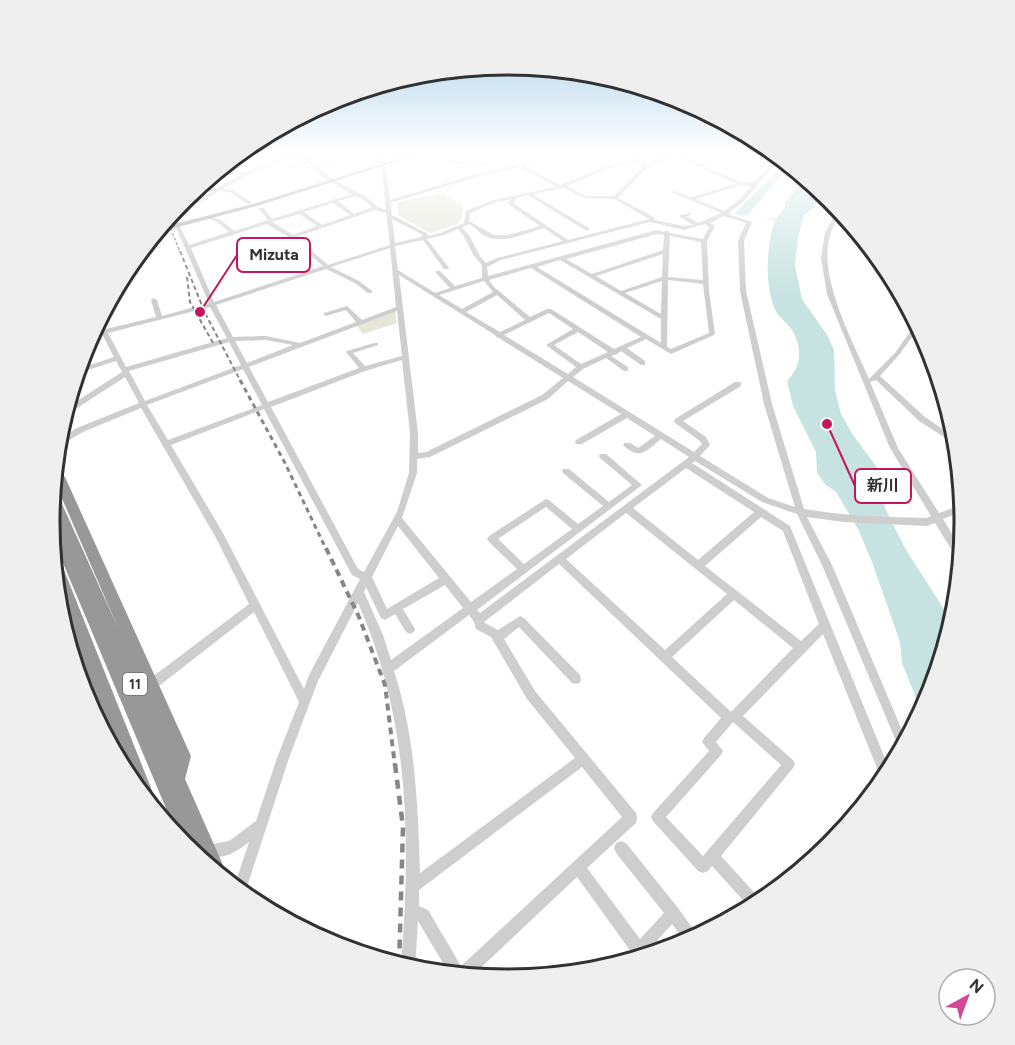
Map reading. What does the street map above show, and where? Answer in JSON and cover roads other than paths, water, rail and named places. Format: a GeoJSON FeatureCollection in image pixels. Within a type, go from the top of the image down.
{"type":"FeatureCollection","features":[{"type":"Feature","properties":{"kind":"highway"},"geometry":{"type":"LineString","coordinates":[[62,482],[182,756],[176,779]]}},
{"type":"Feature","properties":{"kind":"highway","name":"11"},"geometry":{"type":"LineString","coordinates":[[60,514],[176,779],[199,847]]}},
{"type":"Feature","properties":{"kind":"highway"},"geometry":{"type":"LineString","coordinates":[[61,539],[198,846]]}},
{"type":"Feature","properties":{"kind":"highway"},"geometry":{"type":"LineString","coordinates":[[66,594],[136,773]]}},
{"type":"Feature","properties":{"kind":"main road"},"geometry":{"type":"LineString","coordinates":[[179,219],[257,201]]}},
{"type":"Feature","properties":{"kind":"main road"},"geometry":{"type":"LineString","coordinates":[[178,220],[210,217],[263,201]]}},
{"type":"Feature","properties":{"kind":"street"},"geometry":{"type":"LineString","coordinates":[[184,213],[203,201]]}},
{"type":"Feature","properties":{"kind":"street"},"geometry":{"type":"LineString","coordinates":[[188,247],[334,201],[353,215]]}},
{"type":"Feature","properties":{"kind":"street"},"geometry":{"type":"LineString","coordinates":[[368,201],[425,236],[447,268]]}},
{"type":"Feature","properties":{"kind":"street"},"geometry":{"type":"LineString","coordinates":[[242,883],[304,701],[408,492],[415,456],[390,214],[389,202],[393,201]]}},
{"type":"Feature","properties":{"kind":"street"},"geometry":{"type":"LineString","coordinates":[[468,222],[468,212],[496,201]]}},
{"type":"Feature","properties":{"kind":"street"},"geometry":{"type":"LineString","coordinates":[[512,201],[510,203],[568,242]]}},
{"type":"Feature","properties":{"kind":"street"},"geometry":{"type":"LineString","coordinates":[[540,201],[587,229]]}},
{"type":"Feature","properties":{"kind":"street"},"geometry":{"type":"LineString","coordinates":[[620,201],[652,220]]}},
{"type":"Feature","properties":{"kind":"street"},"geometry":{"type":"LineString","coordinates":[[693,201],[749,222],[741,241],[743,291],[768,404],[805,514],[900,737]]}},
{"type":"Feature","properties":{"kind":"street"},"geometry":{"type":"LineString","coordinates":[[484,265],[499,259],[652,220],[684,228],[697,225],[725,213],[739,201]]}},
{"type":"Feature","properties":{"kind":"street"},"geometry":{"type":"LineString","coordinates":[[292,237],[375,207]]}},
{"type":"Feature","properties":{"kind":"street"},"geometry":{"type":"LineString","coordinates":[[262,209],[269,222],[292,237],[328,268],[357,282],[370,292]]}},
{"type":"Feature","properties":{"kind":"street"},"geometry":{"type":"LineString","coordinates":[[300,212],[320,226]]}},
{"type":"Feature","properties":{"kind":"street"},"geometry":{"type":"LineString","coordinates":[[688,214],[682,216],[697,225]]}},
{"type":"Feature","properties":{"kind":"street"},"geometry":{"type":"LineString","coordinates":[[210,217],[233,233]]}},
{"type":"Feature","properties":{"kind":"street"},"geometry":{"type":"LineString","coordinates":[[835,218],[828,233],[824,258],[830,294],[894,448],[954,546]]}},
{"type":"Feature","properties":{"kind":"street"},"geometry":{"type":"LineString","coordinates":[[175,222],[212,304],[355,572],[367,578],[385,615],[446,579]]}},
{"type":"Feature","properties":{"kind":"street"},"geometry":{"type":"LineString","coordinates":[[468,222],[488,236],[499,239],[545,226]]}},
{"type":"Feature","properties":{"kind":"street"},"geometry":{"type":"LineString","coordinates":[[304,701],[213,523],[143,404],[104,331],[212,304],[394,245],[459,228],[468,222]]}},
{"type":"Feature","properties":{"kind":"street"},"geometry":{"type":"LineString","coordinates":[[532,266],[671,352],[712,334],[705,282],[704,241],[712,226],[705,222]]}},
{"type":"Feature","properties":{"kind":"street"},"geometry":{"type":"LineString","coordinates":[[459,228],[464,230],[477,258],[484,265],[485,279],[529,320]]}},
{"type":"Feature","properties":{"kind":"street"},"geometry":{"type":"LineString","coordinates":[[434,295],[657,232],[667,232],[704,241]]}},
{"type":"Feature","properties":{"kind":"street"},"geometry":{"type":"LineString","coordinates":[[664,348],[667,232]]}},
{"type":"Feature","properties":{"kind":"street"},"geometry":{"type":"LineString","coordinates":[[591,276],[666,251]]}},
{"type":"Feature","properties":{"kind":"street"},"geometry":{"type":"LineString","coordinates":[[562,259],[665,319]]}},
{"type":"Feature","properties":{"kind":"street"},"geometry":{"type":"LineString","coordinates":[[396,271],[660,436],[760,512],[787,529],[882,767]]}},
{"type":"Feature","properties":{"kind":"street"},"geometry":{"type":"LineString","coordinates":[[438,272],[454,289]]}},
{"type":"Feature","properties":{"kind":"street"},"geometry":{"type":"LineString","coordinates":[[620,293],[665,278],[705,282]]}},
{"type":"Feature","properties":{"kind":"street"},"geometry":{"type":"LineString","coordinates":[[461,312],[498,292]]}},
{"type":"Feature","properties":{"kind":"street"},"geometry":{"type":"LineString","coordinates":[[154,300],[159,318]]}},
{"type":"Feature","properties":{"kind":"street"},"geometry":{"type":"LineString","coordinates":[[326,314],[348,308],[360,322]]}},
{"type":"Feature","properties":{"kind":"street"},"geometry":{"type":"LineString","coordinates":[[69,437],[143,404],[399,308]]}},
{"type":"Feature","properties":{"kind":"street"},"geometry":{"type":"LineString","coordinates":[[498,336],[549,310],[611,354],[626,369]]}},
{"type":"Feature","properties":{"kind":"street"},"geometry":{"type":"LineString","coordinates":[[578,329],[549,345],[581,367]]}},
{"type":"Feature","properties":{"kind":"street"},"geometry":{"type":"LineString","coordinates":[[868,384],[897,354],[913,333]]}},
{"type":"Feature","properties":{"kind":"street"},"geometry":{"type":"LineString","coordinates":[[415,456],[427,455],[545,397],[581,367],[623,350],[646,337]]}},
{"type":"Feature","properties":{"kind":"street"},"geometry":{"type":"LineString","coordinates":[[76,405],[125,371],[231,339],[266,338],[300,345]]}},
{"type":"Feature","properties":{"kind":"street"},"geometry":{"type":"LineString","coordinates":[[363,369],[349,352],[376,344]]}},
{"type":"Feature","properties":{"kind":"street"},"geometry":{"type":"LineString","coordinates":[[623,350],[643,363]]}},
{"type":"Feature","properties":{"kind":"street"},"geometry":{"type":"LineString","coordinates":[[167,444],[363,369],[406,357]]}},
{"type":"Feature","properties":{"kind":"street"},"geometry":{"type":"LineString","coordinates":[[88,368],[119,358]]}},
{"type":"Feature","properties":{"kind":"street"},"geometry":{"type":"LineString","coordinates":[[876,376],[922,419],[946,433]]}},
{"type":"Feature","properties":{"kind":"street"},"geometry":{"type":"LineString","coordinates":[[479,620],[692,460],[706,445],[678,421],[738,384]]}},
{"type":"Feature","properties":{"kind":"street"},"geometry":{"type":"LineString","coordinates":[[579,442],[626,415]]}},
{"type":"Feature","properties":{"kind":"street"},"geometry":{"type":"LineString","coordinates":[[936,422],[945,430]]}},
{"type":"Feature","properties":{"kind":"street"},"geometry":{"type":"LineString","coordinates":[[627,445],[638,452],[660,436]]}},
{"type":"Feature","properties":{"kind":"street"},"geometry":{"type":"LineString","coordinates":[[388,669],[638,485],[603,456]]}},
{"type":"Feature","properties":{"kind":"street"},"geometry":{"type":"LineString","coordinates":[[692,460],[765,500],[805,514],[927,522],[955,511]]}},
{"type":"Feature","properties":{"kind":"street"},"geometry":{"type":"LineString","coordinates":[[566,471],[608,506]]}},
{"type":"Feature","properties":{"kind":"street"},"geometry":{"type":"LineString","coordinates":[[523,569],[492,539],[546,502],[578,529]]}},
{"type":"Feature","properties":{"kind":"street"},"geometry":{"type":"LineString","coordinates":[[626,508],[801,648]]}},
{"type":"Feature","properties":{"kind":"street"},"geometry":{"type":"LineString","coordinates":[[698,566],[760,512]]}},
{"type":"Feature","properties":{"kind":"street"},"geometry":{"type":"LineString","coordinates":[[397,518],[479,620],[480,626],[499,636],[520,621],[576,680]]}},
{"type":"Feature","properties":{"kind":"street"},"geometry":{"type":"LineString","coordinates":[[560,559],[664,657],[732,717],[789,764],[703,866],[657,817],[717,751],[708,742],[732,717],[825,625]]}},
{"type":"Feature","properties":{"kind":"street"},"geometry":{"type":"LineString","coordinates":[[359,592],[377,629],[402,732],[407,775],[413,886],[409,959]]}},
{"type":"Feature","properties":{"kind":"street"},"geometry":{"type":"LineString","coordinates":[[664,657],[734,594]]}},
{"type":"Feature","properties":{"kind":"street"},"geometry":{"type":"LineString","coordinates":[[151,685],[255,605]]}},
{"type":"Feature","properties":{"kind":"street"},"geometry":{"type":"LineString","coordinates":[[397,608],[410,629]]}},
{"type":"Feature","properties":{"kind":"street"},"geometry":{"type":"LineString","coordinates":[[469,968],[631,818],[531,695],[495,634]]}},
{"type":"Feature","properties":{"kind":"street"},"geometry":{"type":"LineString","coordinates":[[413,886],[583,759]]}},
{"type":"Feature","properties":{"kind":"street"},"geometry":{"type":"LineString","coordinates":[[204,852],[232,847],[261,824]]}},
{"type":"Feature","properties":{"kind":"street"},"geometry":{"type":"LineString","coordinates":[[621,848],[687,932]]}},
{"type":"Feature","properties":{"kind":"street"},"geometry":{"type":"LineString","coordinates":[[712,856],[751,898]]}},
{"type":"Feature","properties":{"kind":"street"},"geometry":{"type":"LineString","coordinates":[[578,867],[640,950]]}},
{"type":"Feature","properties":{"kind":"street"},"geometry":{"type":"LineString","coordinates":[[413,911],[423,915],[454,967]]}},
{"type":"Feature","properties":{"kind":"street"},"geometry":{"type":"LineString","coordinates":[[646,948],[672,913]]}},
{"type":"Feature","properties":{"kind":"water"},"geometry":{"type":"Polygon","coordinates":[[[747,201],[760,201],[747,216],[734,214],[747,201]]]}},
{"type":"Feature","properties":{"kind":"water"},"geometry":{"type":"Polygon","coordinates":[[[787,201],[817,201],[814,208],[804,215],[798,238],[795,266],[802,299],[827,335],[834,350],[835,390],[841,414],[853,435],[879,470],[885,508],[906,550],[946,612],[940,638],[917,702],[902,663],[900,642],[872,562],[858,529],[836,492],[826,485],[817,473],[816,452],[793,406],[787,381],[798,363],[798,344],[792,330],[777,313],[770,293],[768,254],[775,221],[764,218],[776,219],[785,207],[787,201]]]}},
{"type":"Feature","properties":{"kind":"railway"},"geometry":{"type":"LineString","coordinates":[[170,228],[180,252]]}},
{"type":"Feature","properties":{"kind":"railway"},"geometry":{"type":"LineString","coordinates":[[180,251],[205,313],[241,382]]}},
{"type":"Feature","properties":{"kind":"railway"},"geometry":{"type":"LineString","coordinates":[[187,277],[190,302],[213,343]]}},
{"type":"Feature","properties":{"kind":"railway"},"geometry":{"type":"LineString","coordinates":[[240,380],[285,463],[326,549]]}},
{"type":"Feature","properties":{"kind":"railway"},"geometry":{"type":"LineString","coordinates":[[326,548],[359,617],[385,685],[395,766]]}},
{"type":"Feature","properties":{"kind":"railway"},"geometry":{"type":"LineString","coordinates":[[395,764],[403,827],[399,957]]}},
{"type":"Feature","properties":{"kind":"place","name":"Mizuta"},"geometry":{"type":"Point","coordinates":[200,312]}},
{"type":"Feature","properties":{"kind":"place","name":"新川"},"geometry":{"type":"Point","coordinates":[827,424]}}]}
